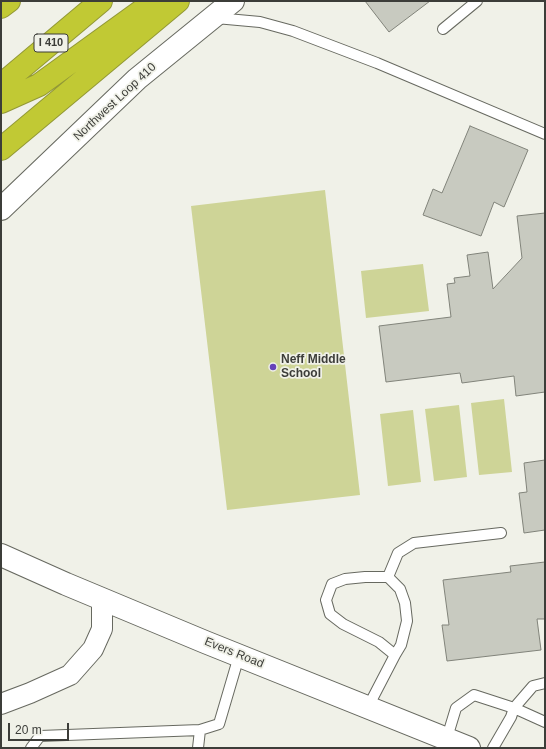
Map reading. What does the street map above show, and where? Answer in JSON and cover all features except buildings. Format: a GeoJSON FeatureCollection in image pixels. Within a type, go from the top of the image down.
{"type":"FeatureCollection","features":[{"type":"Feature","properties":{"kind":"highway"},"geometry":{"type":"LineString","coordinates":[[1,8],[9,1]]}},
{"type":"Feature","properties":{"kind":"highway","name":"I 410"},"geometry":{"type":"LineString","coordinates":[[1,85],[101,1]]}},
{"type":"Feature","properties":{"kind":"highway"},"geometry":{"type":"LineString","coordinates":[[1,102],[39,85],[155,1]]}},
{"type":"Feature","properties":{"kind":"highway"},"geometry":{"type":"LineString","coordinates":[[1,149],[178,1]]}},
{"type":"Feature","properties":{"kind":"main road","name":"Northwest Loop 410"},"geometry":{"type":"LineString","coordinates":[[1,209],[137,79],[214,18],[233,1]]}},
{"type":"Feature","properties":{"kind":"main road","name":"Evers Road"},"geometry":{"type":"LineString","coordinates":[[1,554],[66,584],[239,656],[368,707],[445,743],[469,748]]}},
{"type":"Feature","properties":{"kind":"street"},"geometry":{"type":"LineString","coordinates":[[1,704],[70,675],[93,649],[102,629],[102,599]]}},
{"type":"Feature","properties":{"kind":"lane"},"geometry":{"type":"LineString","coordinates":[[443,29],[477,1]]}},
{"type":"Feature","properties":{"kind":"lane"},"geometry":{"type":"LineString","coordinates":[[214,18],[260,22],[292,31],[377,63],[545,134]]}},
{"type":"Feature","properties":{"kind":"lane"},"geometry":{"type":"LineString","coordinates":[[388,577],[398,553],[414,543],[501,533]]}},
{"type":"Feature","properties":{"kind":"lane"},"geometry":{"type":"LineString","coordinates":[[368,707],[401,645],[407,621],[405,603],[400,589],[388,577],[345,579],[332,584],[326,600],[330,614],[343,624],[379,642],[395,655]]}},
{"type":"Feature","properties":{"kind":"lane"},"geometry":{"type":"LineString","coordinates":[[31,748],[40,736],[200,730],[219,724],[239,656]]}},
{"type":"Feature","properties":{"kind":"lane"},"geometry":{"type":"LineString","coordinates":[[493,748],[511,717],[514,708],[533,686],[545,683]]}},
{"type":"Feature","properties":{"kind":"lane"},"geometry":{"type":"LineString","coordinates":[[445,743],[456,708],[474,696],[514,708],[545,722]]}},
{"type":"Feature","properties":{"kind":"lane"},"geometry":{"type":"LineString","coordinates":[[198,748],[200,730]]}},
{"type":"Feature","properties":{"kind":"green space"},"geometry":{"type":"Polygon","coordinates":[[[325,190],[360,495],[227,510],[191,206],[325,190]]]}},
{"type":"Feature","properties":{"kind":"green space"},"geometry":{"type":"Polygon","coordinates":[[[423,264],[429,311],[366,318],[361,271],[423,264]]]}},
{"type":"Feature","properties":{"kind":"green space"},"geometry":{"type":"Polygon","coordinates":[[[504,399],[512,472],[479,475],[471,403],[504,399]]]}},
{"type":"Feature","properties":{"kind":"green space"},"geometry":{"type":"Polygon","coordinates":[[[459,405],[467,477],[434,481],[425,409],[459,405]]]}},
{"type":"Feature","properties":{"kind":"green space"},"geometry":{"type":"Polygon","coordinates":[[[413,410],[421,482],[388,486],[380,414],[413,410]]]}},
{"type":"Feature","properties":{"kind":"place","name":"Neff Middle School"},"geometry":{"type":"Point","coordinates":[273,367]}}]}
